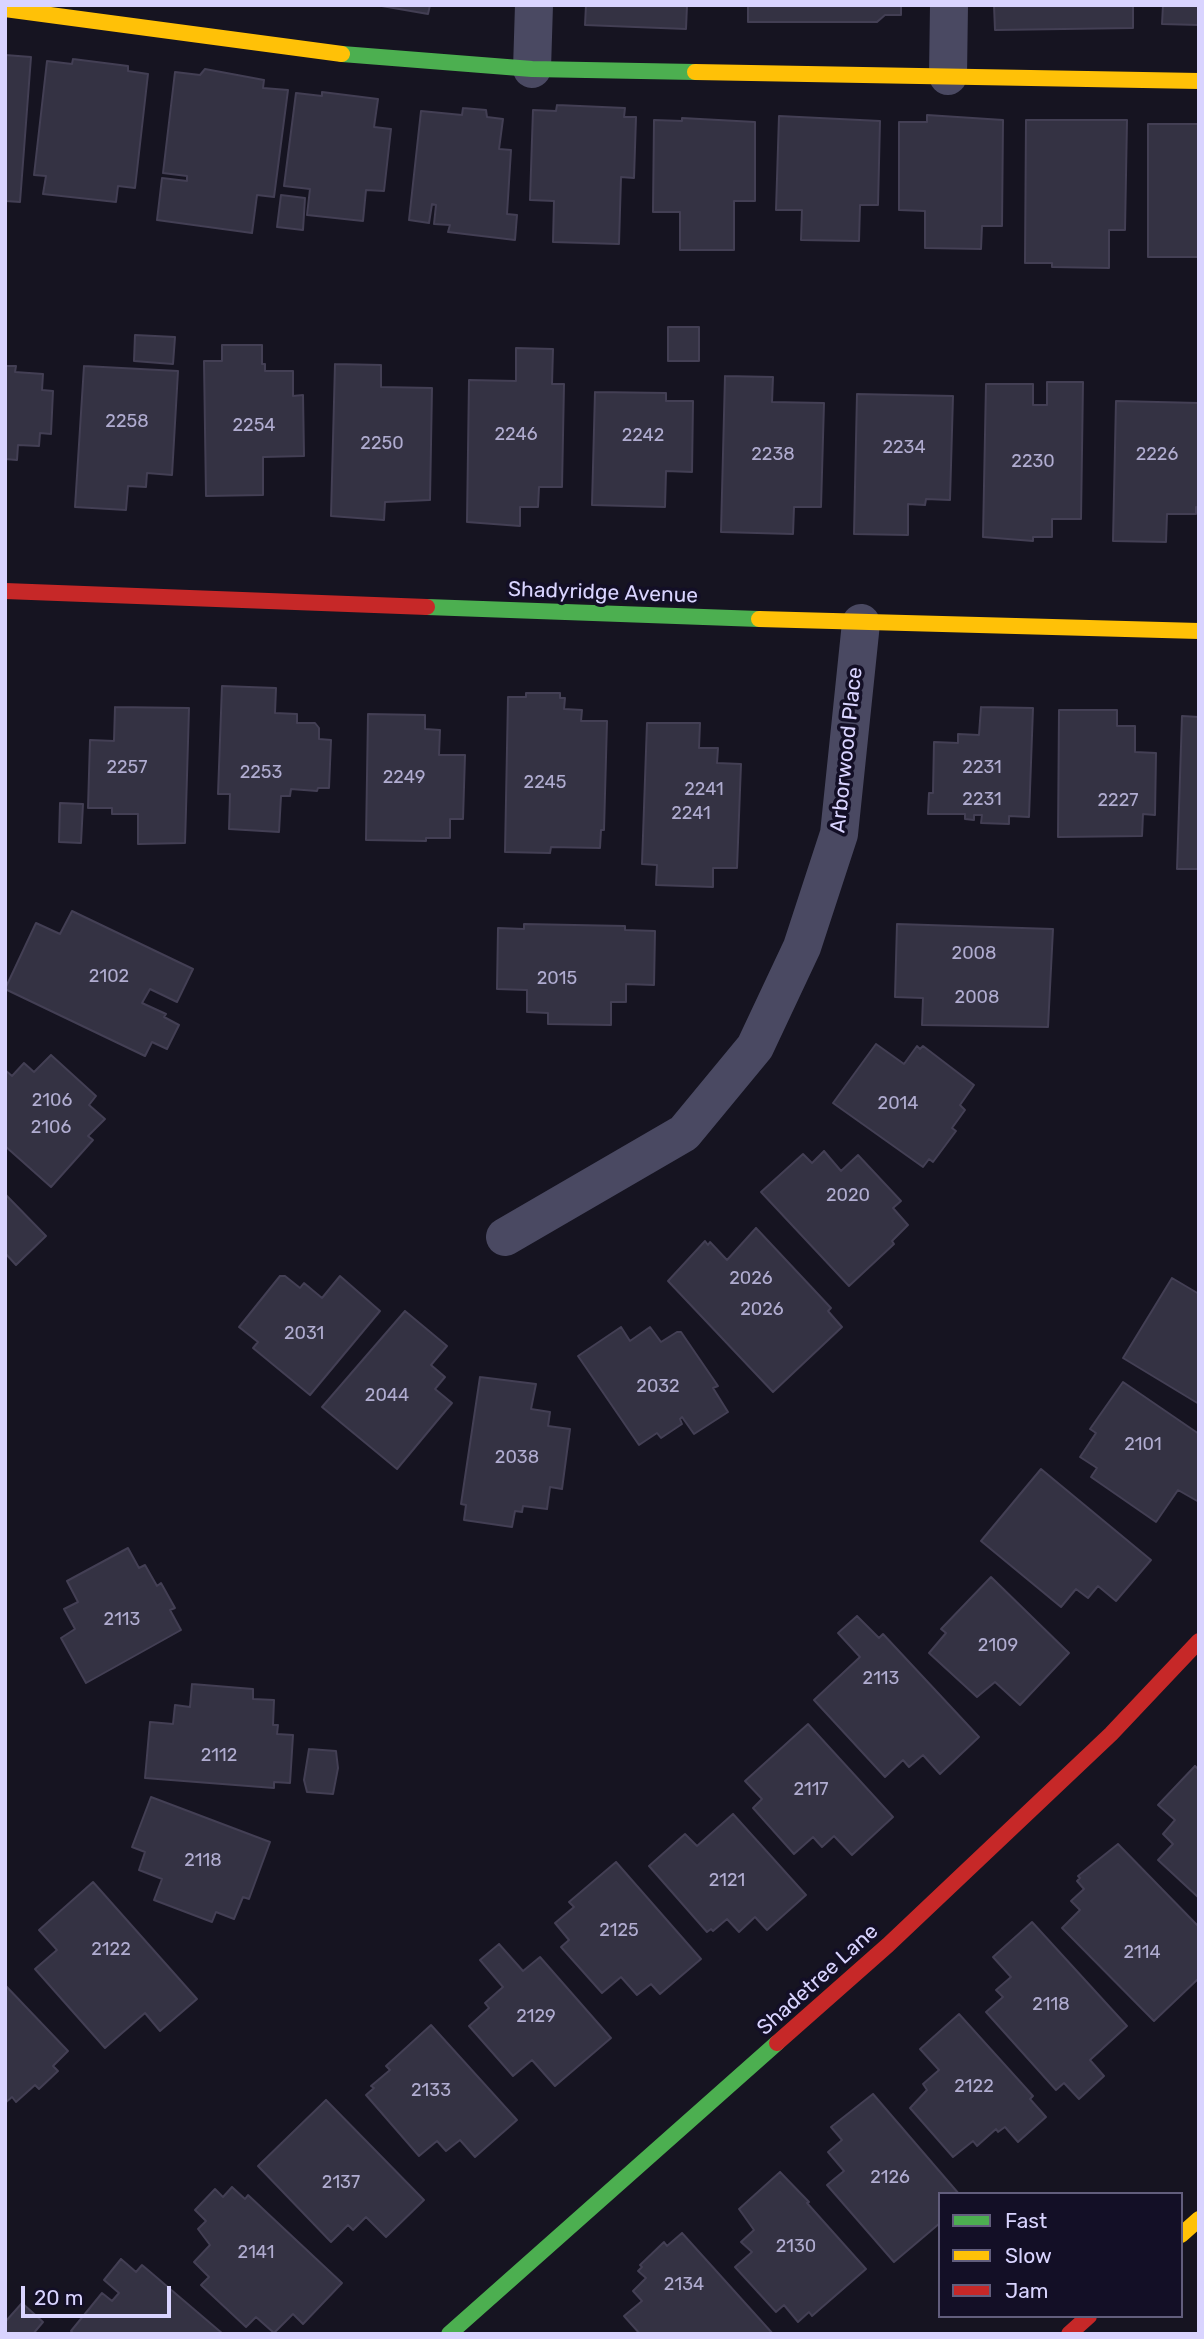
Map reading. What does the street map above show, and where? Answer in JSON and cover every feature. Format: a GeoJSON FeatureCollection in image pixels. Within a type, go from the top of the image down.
{"type":"FeatureCollection","features":[{"type":"Feature","properties":{"kind":"street"},"geometry":{"type":"LineString","coordinates":[[532,69],[534,5]]}},
{"type":"Feature","properties":{"kind":"street"},"geometry":{"type":"LineString","coordinates":[[948,76],[949,5]]}},
{"type":"Feature","properties":{"kind":"street"},"geometry":{"type":"LineString","coordinates":[[5,9],[380,60],[532,69],[1199,81]]}},
{"type":"Feature","properties":{"kind":"street","name":"Shadyridge Avenue"},"geometry":{"type":"LineString","coordinates":[[5,591],[861,623],[1199,631]]}},
{"type":"Feature","properties":{"kind":"street","name":"Arborwood Place"},"geometry":{"type":"LineString","coordinates":[[505,1237],[684,1133],[755,1047],[802,947],[839,834],[861,623]]}},
{"type":"Feature","properties":{"kind":"street","name":"Shadetree Lane"},"geometry":{"type":"LineString","coordinates":[[449,2334],[888,1945],[1111,1734],[1199,1641]]}},
{"type":"Feature","properties":{"kind":"street"},"geometry":{"type":"LineString","coordinates":[[1183,2233],[1199,2219]]}},
{"type":"Feature","properties":{"kind":"street"},"geometry":{"type":"LineString","coordinates":[[1069,2334],[1087,2318]]}},
{"type":"Feature","properties":{"kind":"building"},"geometry":{"type":"Polygon","coordinates":[[[376,5],[430,5],[428,14],[376,5]]]}},
{"type":"Feature","properties":{"kind":"building"},"geometry":{"type":"Polygon","coordinates":[[[586,5],[687,5],[686,29],[585,25],[586,5]]]}},
{"type":"Feature","properties":{"kind":"building"},"geometry":{"type":"Polygon","coordinates":[[[748,5],[901,5],[901,15],[885,15],[877,22],[748,22],[748,5]]]}},
{"type":"Feature","properties":{"kind":"building"},"geometry":{"type":"Polygon","coordinates":[[[994,5],[1133,5],[1133,28],[995,30],[994,5]]]}},
{"type":"Feature","properties":{"kind":"building"},"geometry":{"type":"Polygon","coordinates":[[[1163,5],[1199,5],[1199,25],[1162,24],[1163,5]]]}},
{"type":"Feature","properties":{"kind":"building"},"geometry":{"type":"Polygon","coordinates":[[[5,55],[31,57],[20,202],[5,201],[5,55]]]}},
{"type":"Feature","properties":{"kind":"building"},"geometry":{"type":"Polygon","coordinates":[[[73,59],[128,66],[128,71],[148,74],[135,188],[118,186],[116,202],[43,194],[46,176],[34,175],[47,61],[72,64],[73,59]]]}},
{"type":"Feature","properties":{"kind":"building"},"geometry":{"type":"Polygon","coordinates":[[[205,69],[264,80],[263,88],[288,90],[274,197],[257,195],[252,233],[157,220],[162,178],[187,181],[187,176],[163,173],[175,72],[200,75],[205,69]]]}},
{"type":"Feature","properties":{"kind":"building"},"geometry":{"type":"Polygon","coordinates":[[[322,92],[378,99],[374,127],[391,129],[384,191],[366,190],[363,221],[307,215],[310,189],[284,186],[296,93],[322,96],[322,92]]]}},
{"type":"Feature","properties":{"kind":"building"},"geometry":{"type":"Polygon","coordinates":[[[557,105],[625,108],[624,117],[636,117],[634,178],[621,177],[619,244],[553,242],[554,201],[530,200],[533,110],[556,111],[557,105]]]}},
{"type":"Feature","properties":{"kind":"building"},"geometry":{"type":"Polygon","coordinates":[[[463,108],[486,110],[487,117],[503,119],[499,149],[511,150],[507,214],[517,215],[515,240],[448,232],[450,225],[434,224],[436,205],[432,204],[429,223],[409,220],[421,111],[462,115],[463,108]]]}},
{"type":"Feature","properties":{"kind":"building"},"geometry":{"type":"Polygon","coordinates":[[[927,115],[1003,120],[1002,226],[982,226],[981,249],[925,248],[925,211],[899,210],[899,122],[927,122],[927,115]]]}},
{"type":"Feature","properties":{"kind":"building"},"geometry":{"type":"Polygon","coordinates":[[[779,116],[880,121],[878,205],[860,205],[859,241],[801,240],[802,210],[776,210],[779,116]]]}},
{"type":"Feature","properties":{"kind":"building"},"geometry":{"type":"Polygon","coordinates":[[[682,118],[755,122],[755,201],[734,201],[734,250],[680,250],[680,212],[653,212],[654,120],[682,121],[682,118]]]}},
{"type":"Feature","properties":{"kind":"building"},"geometry":{"type":"Polygon","coordinates":[[[1026,120],[1127,120],[1125,230],[1109,230],[1109,268],[1052,267],[1052,263],[1025,263],[1026,120]]]}},
{"type":"Feature","properties":{"kind":"building"},"geometry":{"type":"Polygon","coordinates":[[[1148,124],[1199,124],[1199,257],[1148,257],[1148,124]]]}},
{"type":"Feature","properties":{"kind":"building"},"geometry":{"type":"Polygon","coordinates":[[[281,195],[305,198],[303,230],[277,227],[281,195]]]}},
{"type":"Feature","properties":{"kind":"building"},"geometry":{"type":"Polygon","coordinates":[[[668,327],[699,327],[699,361],[668,361],[668,327]]]}},
{"type":"Feature","properties":{"kind":"building"},"geometry":{"type":"Polygon","coordinates":[[[135,335],[175,337],[173,364],[134,361],[135,335]]]}},
{"type":"Feature","properties":{"kind":"building"},"geometry":{"type":"Polygon","coordinates":[[[222,345],[262,345],[262,364],[265,364],[265,371],[293,371],[293,396],[303,395],[304,456],[263,457],[263,495],[206,496],[204,361],[222,361],[222,345]]]}},
{"type":"Feature","properties":{"kind":"building"},"geometry":{"type":"Polygon","coordinates":[[[516,348],[553,349],[552,384],[564,384],[562,487],[539,487],[538,507],[520,507],[520,526],[467,522],[469,380],[516,381],[516,348]]]}},
{"type":"Feature","properties":{"kind":"building"},"geometry":{"type":"Polygon","coordinates":[[[335,364],[381,365],[381,387],[432,388],[430,500],[385,502],[384,520],[331,516],[335,364]]]}},
{"type":"Feature","properties":{"kind":"building"},"geometry":{"type":"Polygon","coordinates":[[[5,366],[16,366],[15,372],[43,374],[42,390],[53,391],[51,434],[40,433],[39,446],[18,445],[17,460],[5,459],[5,366]]]}},
{"type":"Feature","properties":{"kind":"building"},"geometry":{"type":"Polygon","coordinates":[[[84,366],[178,371],[172,475],[147,473],[146,487],[128,486],[126,510],[75,507],[84,366]]]}},
{"type":"Feature","properties":{"kind":"building"},"geometry":{"type":"Polygon","coordinates":[[[725,376],[773,377],[772,402],[824,403],[821,507],[794,507],[793,534],[721,532],[725,376]]]}},
{"type":"Feature","properties":{"kind":"building"},"geometry":{"type":"Polygon","coordinates":[[[1047,382],[1083,382],[1081,519],[1052,519],[1052,537],[1033,537],[1033,541],[983,537],[986,384],[1033,384],[1033,405],[1047,405],[1047,382]]]}},
{"type":"Feature","properties":{"kind":"building"},"geometry":{"type":"Polygon","coordinates":[[[595,392],[666,393],[666,401],[693,401],[692,472],[666,471],[665,507],[592,505],[595,392]]]}},
{"type":"Feature","properties":{"kind":"building"},"geometry":{"type":"Polygon","coordinates":[[[857,394],[953,396],[950,500],[926,499],[925,505],[908,504],[908,535],[854,534],[857,394]]]}},
{"type":"Feature","properties":{"kind":"building"},"geometry":{"type":"Polygon","coordinates":[[[1116,401],[1199,403],[1199,508],[1196,507],[1196,514],[1167,514],[1166,542],[1113,541],[1116,401]]]}},
{"type":"Feature","properties":{"kind":"building"},"geometry":{"type":"Polygon","coordinates":[[[222,686],[276,688],[275,713],[297,714],[297,723],[315,723],[319,728],[319,739],[331,740],[329,788],[318,788],[317,791],[291,789],[290,796],[281,796],[279,832],[229,829],[230,794],[218,794],[222,686]]]}},
{"type":"Feature","properties":{"kind":"building"},"geometry":{"type":"Polygon","coordinates":[[[526,693],[560,693],[560,698],[565,698],[564,709],[582,710],[581,721],[607,721],[604,830],[601,830],[600,848],[551,847],[550,853],[505,852],[508,697],[526,697],[526,693]]]}},
{"type":"Feature","properties":{"kind":"building"},"geometry":{"type":"Polygon","coordinates":[[[115,707],[189,708],[185,843],[138,844],[138,814],[112,814],[112,808],[88,808],[90,740],[114,741],[115,707]]]}},
{"type":"Feature","properties":{"kind":"building"},"geometry":{"type":"Polygon","coordinates":[[[981,707],[1033,708],[1029,817],[1009,816],[1009,824],[981,823],[982,815],[974,815],[974,820],[965,819],[965,814],[928,814],[929,793],[933,793],[934,742],[958,743],[958,734],[979,735],[981,707]]]}},
{"type":"Feature","properties":{"kind":"building"},"geometry":{"type":"Polygon","coordinates":[[[1059,710],[1117,710],[1117,726],[1135,726],[1135,752],[1156,753],[1155,815],[1143,814],[1142,836],[1058,837],[1059,710]]]}},
{"type":"Feature","properties":{"kind":"building"},"geometry":{"type":"Polygon","coordinates":[[[368,714],[425,715],[425,729],[440,730],[439,755],[465,755],[463,819],[450,819],[450,838],[426,838],[426,841],[366,840],[368,714]]]}},
{"type":"Feature","properties":{"kind":"building"},"geometry":{"type":"Polygon","coordinates":[[[1182,716],[1199,717],[1199,869],[1177,869],[1182,716]]]}},
{"type":"Feature","properties":{"kind":"building"},"geometry":{"type":"Polygon","coordinates":[[[647,723],[700,723],[699,748],[718,748],[717,763],[741,764],[737,868],[713,868],[713,887],[656,885],[657,865],[642,864],[647,723]]]}},
{"type":"Feature","properties":{"kind":"building"},"geometry":{"type":"Polygon","coordinates":[[[60,803],[83,804],[81,843],[59,842],[60,803]]]}},
{"type":"Feature","properties":{"kind":"building"},"geometry":{"type":"Polygon","coordinates":[[[72,911],[193,969],[177,1002],[150,989],[142,1003],[166,1014],[164,1017],[179,1025],[167,1049],[152,1042],[145,1056],[5,989],[36,923],[60,934],[72,911]]]}},
{"type":"Feature","properties":{"kind":"building"},"geometry":{"type":"Polygon","coordinates":[[[524,924],[625,926],[625,930],[655,931],[654,985],[626,984],[626,1002],[611,1002],[611,1025],[548,1024],[548,1013],[527,1012],[527,990],[497,989],[498,928],[524,929],[524,924]]]}},
{"type":"Feature","properties":{"kind":"building"},"geometry":{"type":"Polygon","coordinates":[[[897,924],[1053,929],[1048,1027],[922,1025],[923,998],[895,997],[897,924]]]}},
{"type":"Feature","properties":{"kind":"building"},"geometry":{"type":"Polygon","coordinates":[[[876,1044],[904,1064],[917,1046],[920,1049],[923,1046],[974,1085],[960,1105],[965,1110],[952,1128],[956,1131],[933,1162],[929,1159],[923,1167],[833,1103],[876,1044]]]}},
{"type":"Feature","properties":{"kind":"building"},"geometry":{"type":"Polygon","coordinates":[[[51,1055],[96,1096],[89,1105],[105,1119],[88,1136],[93,1140],[51,1187],[5,1146],[5,1070],[12,1076],[24,1063],[34,1072],[51,1055]]]}},
{"type":"Feature","properties":{"kind":"building"},"geometry":{"type":"Polygon","coordinates":[[[824,1151],[841,1171],[858,1155],[901,1201],[893,1208],[908,1225],[892,1241],[894,1244],[849,1286],[761,1192],[803,1154],[812,1163],[824,1151]]]}},
{"type":"Feature","properties":{"kind":"building"},"geometry":{"type":"Polygon","coordinates":[[[5,1194],[46,1236],[16,1265],[5,1253],[5,1194]]]}},
{"type":"Feature","properties":{"kind":"building"},"geometry":{"type":"Polygon","coordinates":[[[756,1228],[831,1308],[828,1311],[842,1327],[773,1392],[668,1281],[705,1241],[708,1245],[710,1242],[727,1260],[756,1228]]]}},
{"type":"Feature","properties":{"kind":"building"},"geometry":{"type":"Polygon","coordinates":[[[280,1276],[285,1276],[300,1288],[304,1283],[322,1298],[340,1276],[380,1311],[310,1395],[253,1348],[258,1342],[239,1327],[280,1276]]]}},
{"type":"Feature","properties":{"kind":"building"},"geometry":{"type":"Polygon","coordinates":[[[1172,1278],[1199,1294],[1199,1404],[1123,1358],[1172,1278]]]}},
{"type":"Feature","properties":{"kind":"building"},"geometry":{"type":"Polygon","coordinates":[[[405,1311],[447,1346],[431,1365],[445,1377],[435,1389],[452,1403],[397,1469],[322,1407],[405,1311]]]}},
{"type":"Feature","properties":{"kind":"building"},"geometry":{"type":"Polygon","coordinates":[[[621,1327],[630,1341],[650,1327],[661,1342],[681,1332],[718,1386],[713,1388],[728,1412],[694,1434],[682,1417],[682,1424],[661,1438],[657,1433],[639,1445],[578,1356],[621,1327]]]}},
{"type":"Feature","properties":{"kind":"building"},"geometry":{"type":"Polygon","coordinates":[[[480,1377],[536,1384],[531,1409],[550,1412],[548,1426],[570,1429],[562,1489],[550,1487],[547,1509],[523,1506],[522,1512],[515,1511],[512,1527],[464,1520],[466,1505],[461,1504],[480,1377]]]}},
{"type":"Feature","properties":{"kind":"building"},"geometry":{"type":"Polygon","coordinates":[[[1123,1382],[1199,1434],[1199,1502],[1178,1490],[1156,1522],[1091,1477],[1097,1468],[1080,1457],[1096,1433],[1090,1429],[1123,1382]]]}},
{"type":"Feature","properties":{"kind":"building"},"geometry":{"type":"Polygon","coordinates":[[[1041,1469],[1151,1560],[1116,1601],[1098,1586],[1088,1598],[1076,1589],[1061,1607],[981,1541],[1041,1469]]]}},
{"type":"Feature","properties":{"kind":"building"},"geometry":{"type":"Polygon","coordinates":[[[128,1548],[139,1568],[145,1565],[157,1586],[161,1583],[175,1608],[170,1610],[181,1630],[86,1683],[61,1638],[75,1629],[64,1609],[78,1602],[67,1581],[128,1548]]]}},
{"type":"Feature","properties":{"kind":"building"},"geometry":{"type":"Polygon","coordinates":[[[991,1577],[1069,1653],[1020,1705],[995,1682],[977,1697],[929,1653],[946,1633],[941,1629],[991,1577]]]}},
{"type":"Feature","properties":{"kind":"building"},"geometry":{"type":"Polygon","coordinates":[[[857,1616],[879,1638],[883,1634],[979,1737],[940,1774],[923,1755],[909,1767],[903,1760],[885,1777],[814,1700],[860,1657],[838,1633],[857,1616]]]}},
{"type":"Feature","properties":{"kind":"building"},"geometry":{"type":"Polygon","coordinates":[[[192,1684],[253,1689],[253,1699],[274,1700],[273,1725],[278,1725],[277,1734],[293,1735],[290,1783],[274,1782],[274,1788],[145,1778],[150,1722],[173,1724],[175,1705],[190,1707],[192,1684]]]}},
{"type":"Feature","properties":{"kind":"building"},"geometry":{"type":"Polygon","coordinates":[[[808,1724],[893,1817],[852,1855],[834,1836],[822,1847],[813,1837],[794,1854],[753,1808],[762,1799],[745,1781],[808,1724]]]}},
{"type":"Feature","properties":{"kind":"building"},"geometry":{"type":"Polygon","coordinates":[[[309,1749],[336,1751],[338,1768],[333,1794],[307,1792],[304,1780],[309,1749]]]}},
{"type":"Feature","properties":{"kind":"building"},"geometry":{"type":"Polygon","coordinates":[[[1195,1766],[1199,1770],[1199,1898],[1158,1860],[1173,1844],[1163,1834],[1175,1820],[1158,1805],[1195,1766]]]}},
{"type":"Feature","properties":{"kind":"building"},"geometry":{"type":"Polygon","coordinates":[[[151,1797],[270,1842],[249,1899],[243,1897],[234,1919],[216,1912],[212,1922],[154,1900],[162,1879],[139,1870],[145,1852],[132,1847],[151,1797]]]}},
{"type":"Feature","properties":{"kind":"building"},"geometry":{"type":"Polygon","coordinates":[[[733,1814],[806,1895],[767,1930],[755,1917],[739,1932],[727,1919],[713,1931],[711,1929],[707,1932],[649,1866],[685,1834],[697,1846],[733,1814]]]}},
{"type":"Feature","properties":{"kind":"building"},"geometry":{"type":"Polygon","coordinates":[[[1118,1844],[1199,1927],[1199,1978],[1154,2021],[1062,1928],[1080,1910],[1071,1901],[1084,1889],[1077,1881],[1080,1878],[1078,1876],[1118,1844]]]}},
{"type":"Feature","properties":{"kind":"building"},"geometry":{"type":"Polygon","coordinates":[[[616,1862],[701,1959],[660,1994],[651,1984],[637,1995],[621,1977],[602,1993],[561,1947],[569,1940],[555,1923],[574,1907],[569,1902],[616,1862]]]}},
{"type":"Feature","properties":{"kind":"building"},"geometry":{"type":"Polygon","coordinates":[[[93,1882],[197,1999],[160,2031],[145,2013],[105,2048],[35,1969],[57,1950],[39,1930],[93,1882]]]}},
{"type":"Feature","properties":{"kind":"building"},"geometry":{"type":"Polygon","coordinates":[[[1032,1922],[1127,2026],[1090,2060],[1104,2076],[1079,2099],[1064,2083],[1056,2090],[986,2012],[1003,1997],[996,1990],[1011,1977],[993,1957],[1032,1922]]]}},
{"type":"Feature","properties":{"kind":"building"},"geometry":{"type":"Polygon","coordinates":[[[499,1944],[523,1971],[540,1957],[611,2038],[555,2086],[532,2060],[513,2076],[469,2026],[489,2008],[485,2003],[503,1987],[480,1960],[499,1944]]]}},
{"type":"Feature","properties":{"kind":"building"},"geometry":{"type":"Polygon","coordinates":[[[5,1985],[68,2051],[53,2066],[58,2071],[39,2089],[35,2085],[16,2102],[12,2097],[5,2103],[5,1985]]]}},
{"type":"Feature","properties":{"kind":"building"},"geometry":{"type":"Polygon","coordinates":[[[959,2014],[1033,2096],[1030,2099],[1046,2117],[1018,2142],[1005,2127],[998,2132],[996,2129],[977,2146],[973,2141],[953,2157],[910,2108],[927,2090],[923,2084],[939,2070],[920,2049],[959,2014]]]}},
{"type":"Feature","properties":{"kind":"building"},"geometry":{"type":"Polygon","coordinates":[[[431,2025],[517,2120],[475,2157],[460,2140],[446,2151],[437,2141],[419,2156],[366,2095],[374,2088],[371,2086],[390,2070],[386,2066],[431,2025]]]}},
{"type":"Feature","properties":{"kind":"building"},"geometry":{"type":"Polygon","coordinates":[[[873,2094],[957,2192],[938,2192],[938,2225],[894,2262],[827,2185],[844,2171],[828,2152],[842,2140],[831,2127],[873,2094]]]}},
{"type":"Feature","properties":{"kind":"building"},"geometry":{"type":"Polygon","coordinates":[[[326,2100],[424,2200],[386,2237],[366,2217],[353,2230],[348,2225],[331,2242],[258,2166],[326,2100]]]}},
{"type":"Feature","properties":{"kind":"building"},"geometry":{"type":"Polygon","coordinates":[[[780,2172],[866,2269],[812,2316],[809,2312],[798,2322],[784,2305],[776,2312],[735,2267],[752,2252],[741,2242],[754,2230],[739,2209],[780,2172]]]}},
{"type":"Feature","properties":{"kind":"building"},"geometry":{"type":"Polygon","coordinates":[[[232,2187],[245,2199],[248,2195],[342,2283],[303,2324],[293,2314],[274,2333],[256,2317],[246,2327],[201,2285],[209,2277],[194,2262],[210,2245],[198,2229],[206,2221],[195,2210],[215,2189],[223,2197],[232,2187]]]}},
{"type":"Feature","properties":{"kind":"building"},"geometry":{"type":"Polygon","coordinates":[[[682,2233],[773,2334],[640,2334],[624,2316],[642,2301],[633,2291],[646,2278],[638,2271],[642,2267],[640,2265],[664,2242],[667,2246],[682,2233]]]}},
{"type":"Feature","properties":{"kind":"building"},"geometry":{"type":"Polygon","coordinates":[[[121,2259],[136,2272],[142,2265],[223,2334],[74,2334],[71,2331],[102,2293],[112,2301],[119,2293],[104,2280],[121,2259]]]}},
{"type":"Feature","properties":{"kind":"building"},"geometry":{"type":"Polygon","coordinates":[[[22,2303],[43,2322],[33,2334],[5,2334],[6,2321],[22,2303]]]}},
{"type":"Feature","properties":{"kind":"traffic: fast"},"geometry":{"type":"LineString","coordinates":[[342,54],[532,69],[695,72]]}},
{"type":"Feature","properties":{"kind":"traffic: fast"},"geometry":{"type":"LineString","coordinates":[[427,607],[759,619]]}},
{"type":"Feature","properties":{"kind":"traffic: fast"},"geometry":{"type":"LineString","coordinates":[[449,2334],[777,2043]]}},
{"type":"Feature","properties":{"kind":"traffic: slow"},"geometry":{"type":"LineString","coordinates":[[5,9],[342,54]]}},
{"type":"Feature","properties":{"kind":"traffic: slow"},"geometry":{"type":"LineString","coordinates":[[695,72],[1199,81]]}},
{"type":"Feature","properties":{"kind":"traffic: slow"},"geometry":{"type":"LineString","coordinates":[[759,619],[1199,631]]}},
{"type":"Feature","properties":{"kind":"traffic: slow"},"geometry":{"type":"LineString","coordinates":[[1183,2233],[1199,2219]]}},
{"type":"Feature","properties":{"kind":"traffic: jam"},"geometry":{"type":"LineString","coordinates":[[5,591],[427,607]]}},
{"type":"Feature","properties":{"kind":"traffic: jam"},"geometry":{"type":"LineString","coordinates":[[777,2043],[888,1945],[1111,1734],[1199,1641]]}},
{"type":"Feature","properties":{"kind":"traffic: jam"},"geometry":{"type":"LineString","coordinates":[[1069,2334],[1087,2318]]}}]}
